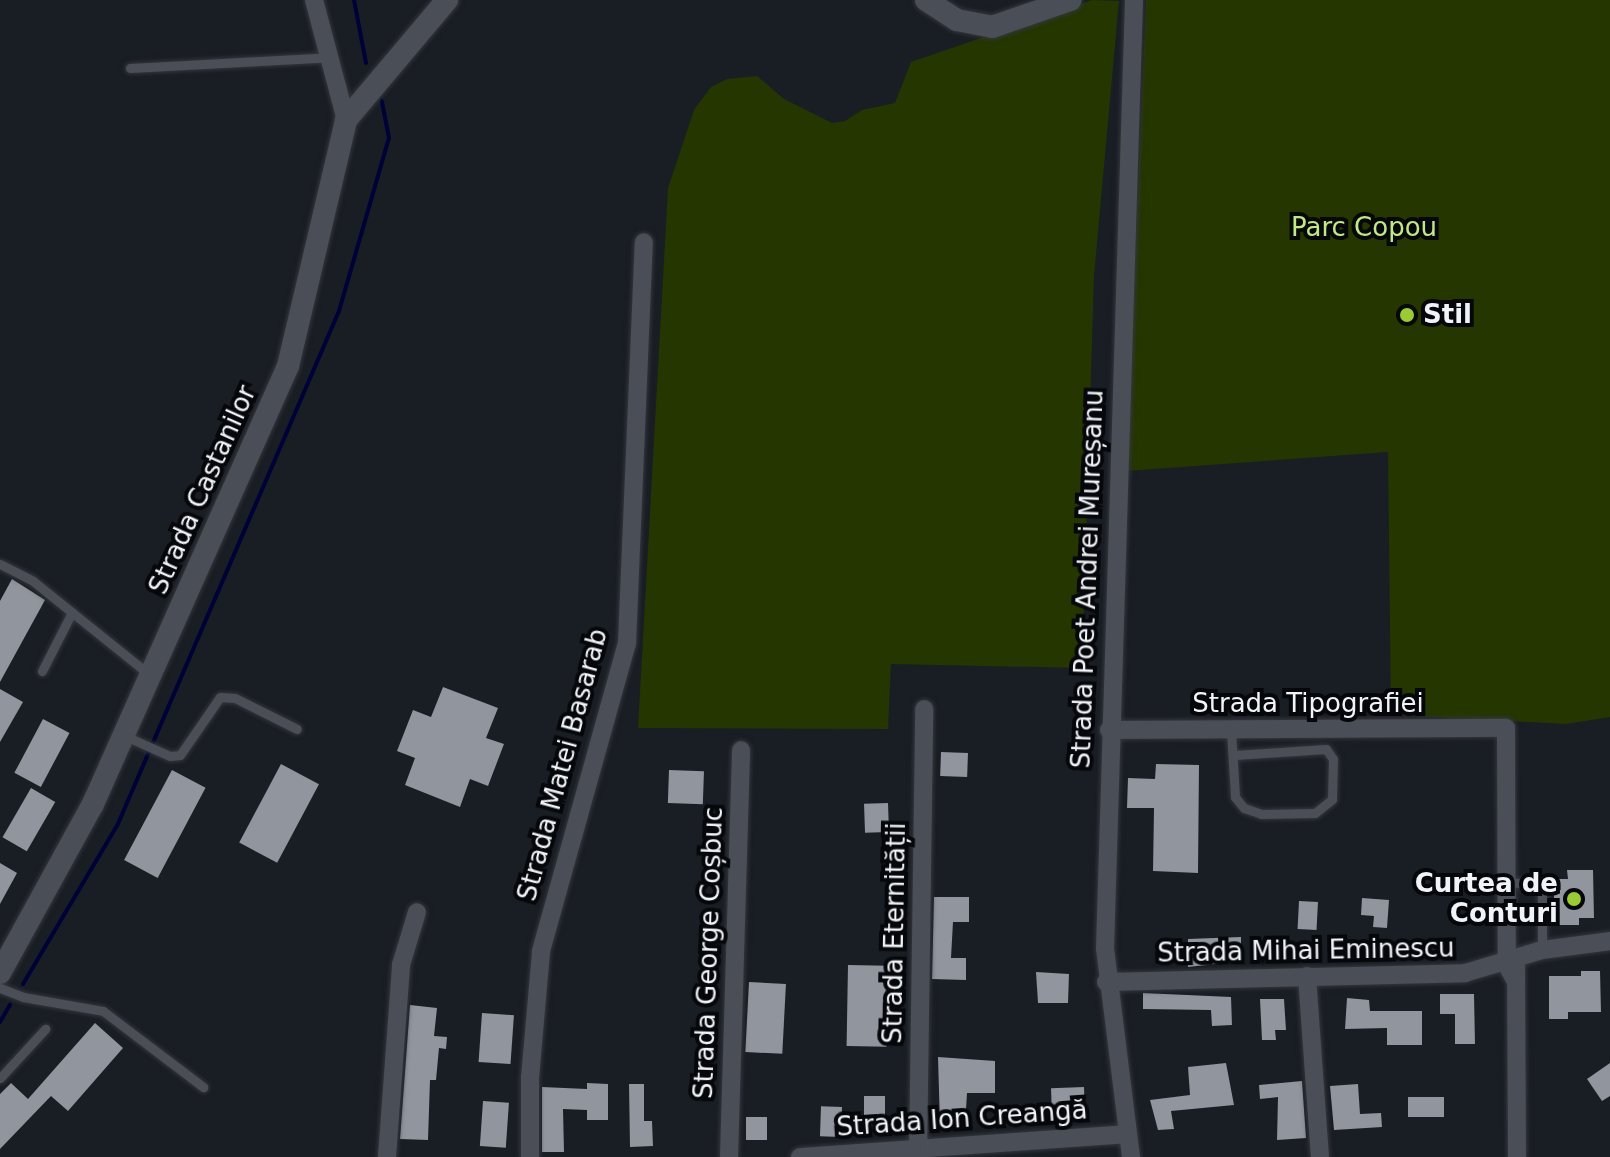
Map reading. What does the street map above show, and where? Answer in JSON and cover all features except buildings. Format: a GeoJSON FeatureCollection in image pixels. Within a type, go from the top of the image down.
{"type":"FeatureCollection","features":[{"type":"Feature","properties":{"kind":"street","name":"Strada Castanilor"},"geometry":{"type":"LineString","coordinates":[[0,973],[66,858],[288,366],[315,271],[346,120],[314,0]]}},
{"type":"Feature","properties":{"kind":"street"},"geometry":{"type":"LineString","coordinates":[[346,120],[447,0]]}},
{"type":"Feature","properties":{"kind":"street"},"geometry":{"type":"LineString","coordinates":[[926,0],[957,20],[992,27],[1070,0]]}},
{"type":"Feature","properties":{"kind":"street","name":"Strada Poet Andrei Mureșanu"},"geometry":{"type":"LineString","coordinates":[[1131,1157],[1106,982],[1109,730],[1134,0]]}},
{"type":"Feature","properties":{"kind":"street","name":"Strada Matei Basarab"},"geometry":{"type":"LineString","coordinates":[[530,1157],[530,1078],[541,951],[627,643],[644,242]]}},
{"type":"Feature","properties":{"kind":"street","name":"Strada Eternității"},"geometry":{"type":"LineString","coordinates":[[918,1152],[924,709]]}},
{"type":"Feature","properties":{"kind":"street","name":"Strada Tipografiei"},"geometry":{"type":"LineString","coordinates":[[1109,730],[1506,728],[1508,882]]}},
{"type":"Feature","properties":{"kind":"street","name":"Strada George Coșbuc"},"geometry":{"type":"LineString","coordinates":[[729,1157],[741,750]]}},
{"type":"Feature","properties":{"kind":"street"},"geometry":{"type":"LineString","coordinates":[[1508,882],[1517,1157]]}},
{"type":"Feature","properties":{"kind":"street"},"geometry":{"type":"LineString","coordinates":[[387,1157],[401,965],[417,912]]}},
{"type":"Feature","properties":{"kind":"street","name":"Strada Mihai Eminescu"},"geometry":{"type":"LineString","coordinates":[[1106,982],[1465,973],[1513,968],[1542,950],[1610,941]]}},
{"type":"Feature","properties":{"kind":"street"},"geometry":{"type":"LineString","coordinates":[[1307,976],[1320,1157]]}},
{"type":"Feature","properties":{"kind":"street","name":"Strada Ion Creangă"},"geometry":{"type":"LineString","coordinates":[[800,1157],[918,1152],[1127,1134]]}},
{"type":"Feature","properties":{"kind":"lane"},"geometry":{"type":"LineString","coordinates":[[130,68],[330,57]]}},
{"type":"Feature","properties":{"kind":"lane"},"geometry":{"type":"LineString","coordinates":[[0,564],[72,612],[150,675]]}},
{"type":"Feature","properties":{"kind":"lane"},"geometry":{"type":"LineString","coordinates":[[42,671],[72,612]]}},
{"type":"Feature","properties":{"kind":"lane"},"geometry":{"type":"LineString","coordinates":[[122,734],[170,756],[180,755],[220,697],[235,698],[297,729]]}},
{"type":"Feature","properties":{"kind":"lane"},"geometry":{"type":"LineString","coordinates":[[1231,731],[1235,797],[1244,808],[1261,814],[1315,813],[1332,799],[1333,759],[1326,749],[1234,755]]}},
{"type":"Feature","properties":{"kind":"lane"},"geometry":{"type":"LineString","coordinates":[[1508,882],[1542,885],[1542,950]]}},
{"type":"Feature","properties":{"kind":"lane"},"geometry":{"type":"LineString","coordinates":[[0,988],[103,1011],[203,1087]]}},
{"type":"Feature","properties":{"kind":"lane"},"geometry":{"type":"LineString","coordinates":[[0,1078],[45,1029]]}},
{"type":"Feature","properties":{"kind":"green space"},"geometry":{"type":"Polygon","coordinates":[[[1092,0],[1119,1],[1094,276],[1082,668],[891,664],[888,729],[638,728],[668,188],[694,110],[711,87],[727,79],[757,76],[784,99],[832,123],[845,121],[862,110],[895,103],[911,62],[1092,0]]]}},
{"type":"Feature","properties":{"kind":"green space","name":"Parc Copou"},"geometry":{"type":"Polygon","coordinates":[[[1146,0],[1610,0],[1610,717],[1566,724],[1391,715],[1388,452],[1126,471],[1146,0]]]}},
{"type":"Feature","properties":{"kind":"waterway"},"geometry":{"type":"LineString","coordinates":[[354,0],[366,63]]}},
{"type":"Feature","properties":{"kind":"waterway"},"geometry":{"type":"LineString","coordinates":[[23,984],[117,826],[339,311],[389,138],[382,101]]}},
{"type":"Feature","properties":{"kind":"waterway"},"geometry":{"type":"LineString","coordinates":[[0,1022],[10,1005]]}},
{"type":"Feature","properties":{"kind":"place","name":"Stil"},"geometry":{"type":"Point","coordinates":[1407,315]}},
{"type":"Feature","properties":{"kind":"place","name":"Curtea de Conturi"},"geometry":{"type":"Point","coordinates":[1574,899]}}]}
